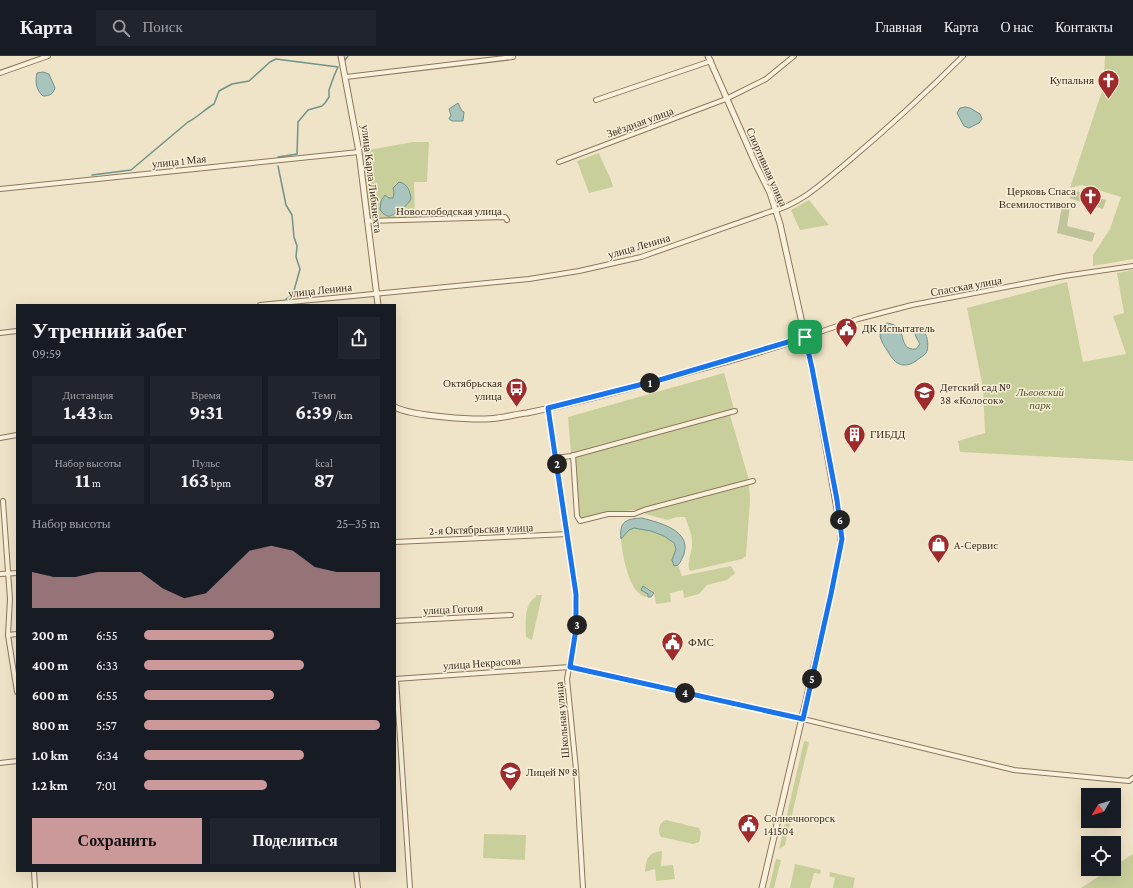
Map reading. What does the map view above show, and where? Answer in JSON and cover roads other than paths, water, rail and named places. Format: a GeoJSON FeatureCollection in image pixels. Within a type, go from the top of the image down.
{"type":"FeatureCollection","features":[{"type":"Feature","properties":{"kind":"street"},"geometry":{"type":"LineString","coordinates":[[0,73],[48,56]]}},
{"type":"Feature","properties":{"kind":"street","name":"улица Карла Либкнехта"},"geometry":{"type":"LineString","coordinates":[[341,56],[359,152],[378,304]]}},
{"type":"Feature","properties":{"kind":"street"},"geometry":{"type":"LineString","coordinates":[[346,77],[513,56]]}},
{"type":"Feature","properties":{"kind":"street","name":"Звёздная улица"},"geometry":{"type":"LineString","coordinates":[[559,162],[726,99],[766,79],[794,56]]}},
{"type":"Feature","properties":{"kind":"street","name":"улица Ленина"},"geometry":{"type":"LineString","coordinates":[[270,304],[529,279],[613,264],[665,250],[769,212],[776,211],[799,201],[820,185],[901,115],[963,56]]}},
{"type":"Feature","properties":{"kind":"street"},"geometry":{"type":"LineString","coordinates":[[596,100],[709,59]]}},
{"type":"Feature","properties":{"kind":"street","name":"Спортивная улица"},"geometry":{"type":"LineString","coordinates":[[709,59],[770,193],[787,249],[812,368],[837,500],[842,539],[803,719],[762,888]]}},
{"type":"Feature","properties":{"kind":"street","name":"улица 1 Мая"},"geometry":{"type":"LineString","coordinates":[[0,189],[359,152]]}},
{"type":"Feature","properties":{"kind":"street","name":"Новослободская улица"},"geometry":{"type":"LineString","coordinates":[[367,221],[505,217],[507,220]]}},
{"type":"Feature","properties":{"kind":"street","name":"Спасская улица"},"geometry":{"type":"LineString","coordinates":[[805,337],[858,319],[912,305],[1064,276],[1133,266]]}},
{"type":"Feature","properties":{"kind":"street"},"geometry":{"type":"LineString","coordinates":[[0,333],[16,331]]}},
{"type":"Feature","properties":{"kind":"street"},"geometry":{"type":"LineString","coordinates":[[396,407],[415,413],[485,419],[502,418],[670,377],[805,337]]}},
{"type":"Feature","properties":{"kind":"street","name":"Школьная улица"},"geometry":{"type":"LineString","coordinates":[[548,408],[575,581],[577,605],[576,629],[570,667],[567,676],[576,769],[583,888]]}},
{"type":"Feature","properties":{"kind":"street"},"geometry":{"type":"LineString","coordinates":[[556,458],[573,455],[734,411]]}},
{"type":"Feature","properties":{"kind":"street"},"geometry":{"type":"LineString","coordinates":[[0,438],[16,435]]}},
{"type":"Feature","properties":{"kind":"street"},"geometry":{"type":"LineString","coordinates":[[573,455],[577,516],[580,521],[608,514],[634,514],[753,481]]}},
{"type":"Feature","properties":{"kind":"street"},"geometry":{"type":"LineString","coordinates":[[3,500],[10,599],[8,635],[16,686]]}},
{"type":"Feature","properties":{"kind":"street","name":"2-я Октябрьская улица"},"geometry":{"type":"LineString","coordinates":[[396,542],[568,534]]}},
{"type":"Feature","properties":{"kind":"street"},"geometry":{"type":"LineString","coordinates":[[0,574],[16,573]]}},
{"type":"Feature","properties":{"kind":"street","name":"улица Гоголя"},"geometry":{"type":"LineString","coordinates":[[396,620],[511,615]]}},
{"type":"Feature","properties":{"kind":"street"},"geometry":{"type":"LineString","coordinates":[[8,635],[16,634]]}},
{"type":"Feature","properties":{"kind":"street","name":"улица Некрасова"},"geometry":{"type":"LineString","coordinates":[[396,679],[570,667],[803,719],[1014,770],[1129,781],[1133,778]]}},
{"type":"Feature","properties":{"kind":"street"},"geometry":{"type":"LineString","coordinates":[[396,679],[410,888]]}},
{"type":"Feature","properties":{"kind":"street"},"geometry":{"type":"LineString","coordinates":[[0,763],[16,761]]}},
{"type":"Feature","properties":{"kind":"street"},"geometry":{"type":"LineString","coordinates":[[34,872],[35,888]]}},
{"type":"Feature","properties":{"kind":"street"},"geometry":{"type":"LineString","coordinates":[[356,872],[358,888]]}},
{"type":"Feature","properties":{"kind":"water"},"geometry":{"type":"Polygon","coordinates":[[[43,72],[49,74],[55,88],[48,96],[43,96],[37,86],[37,73],[43,72]]]}},
{"type":"Feature","properties":{"kind":"water"},"geometry":{"type":"Polygon","coordinates":[[[458,103],[464,112],[463,121],[452,121],[449,119],[451,115],[449,109],[458,103]]]}},
{"type":"Feature","properties":{"kind":"water"},"geometry":{"type":"Polygon","coordinates":[[[960,108],[970,108],[980,114],[982,119],[979,123],[969,128],[964,126],[957,113],[960,108]]]}},
{"type":"Feature","properties":{"kind":"water"},"geometry":{"type":"Polygon","coordinates":[[[399,182],[405,184],[408,188],[411,199],[401,210],[391,216],[388,216],[380,210],[381,201],[385,195],[389,198],[393,198],[393,188],[399,182]]]}},
{"type":"Feature","properties":{"kind":"water"},"geometry":{"type":"Polygon","coordinates":[[[887,323],[894,325],[898,329],[906,346],[910,349],[916,349],[920,344],[915,335],[916,329],[923,331],[928,342],[928,349],[926,353],[911,364],[903,365],[896,362],[890,355],[880,336],[881,327],[887,323]]]}},
{"type":"Feature","properties":{"kind":"water"},"geometry":{"type":"Polygon","coordinates":[[[642,518],[665,525],[679,533],[685,546],[684,554],[678,565],[674,566],[672,560],[676,549],[674,543],[664,536],[651,531],[634,528],[629,530],[621,539],[621,528],[625,522],[632,519],[642,518]]]}},
{"type":"Feature","properties":{"kind":"water"},"geometry":{"type":"Polygon","coordinates":[[[643,586],[654,593],[651,597],[648,597],[648,594],[641,590],[643,586]]]}},
{"type":"Feature","properties":{"kind":"waterway"},"geometry":{"type":"LineString","coordinates":[[345,60],[348,56]]}},
{"type":"Feature","properties":{"kind":"waterway"},"geometry":{"type":"LineString","coordinates":[[92,175],[131,170],[188,122],[214,104],[219,91],[232,84],[249,81],[270,62],[276,59],[338,67],[329,90],[329,97],[325,103],[322,106],[308,110],[298,122],[297,154],[278,157]]}},
{"type":"Feature","properties":{"kind":"waterway"},"geometry":{"type":"LineString","coordinates":[[278,166],[286,205],[292,215],[294,237],[297,246],[296,257],[300,269],[293,294],[286,299]]}},
{"type":"Feature","properties":{"kind":"place","name":"Купальня"},"geometry":{"type":"Point","coordinates":[1109,100]}},
{"type":"Feature","properties":{"kind":"place","name":"Церковь Спаса Всемилостивого"},"geometry":{"type":"Point","coordinates":[1091,216]}},
{"type":"Feature","properties":{"kind":"place","name":"ДК Испытатель"},"geometry":{"type":"Point","coordinates":[846,348]}},
{"type":"Feature","properties":{"kind":"place","name":"Октябрьская улица"},"geometry":{"type":"Point","coordinates":[517,408]}},
{"type":"Feature","properties":{"kind":"place","name":"Детский сад № 38 «Колосок»"},"geometry":{"type":"Point","coordinates":[925,412]}},
{"type":"Feature","properties":{"kind":"place","name":"ГИБДД"},"geometry":{"type":"Point","coordinates":[855,454]}},
{"type":"Feature","properties":{"kind":"place","name":"A-Сервис"},"geometry":{"type":"Point","coordinates":[939,564]}},
{"type":"Feature","properties":{"kind":"place","name":"ФМС"},"geometry":{"type":"Point","coordinates":[673,662]}},
{"type":"Feature","properties":{"kind":"place","name":"Лицей № 8"},"geometry":{"type":"Point","coordinates":[510,792]}},
{"type":"Feature","properties":{"kind":"place","name":"Солнечногорск 141504"},"geometry":{"type":"Point","coordinates":[749,844]}},
{"type":"Feature","properties":{"kind":"park label","name":"Львовский парк"},"geometry":{"type":"Point","coordinates":[1040,398]}}]}
